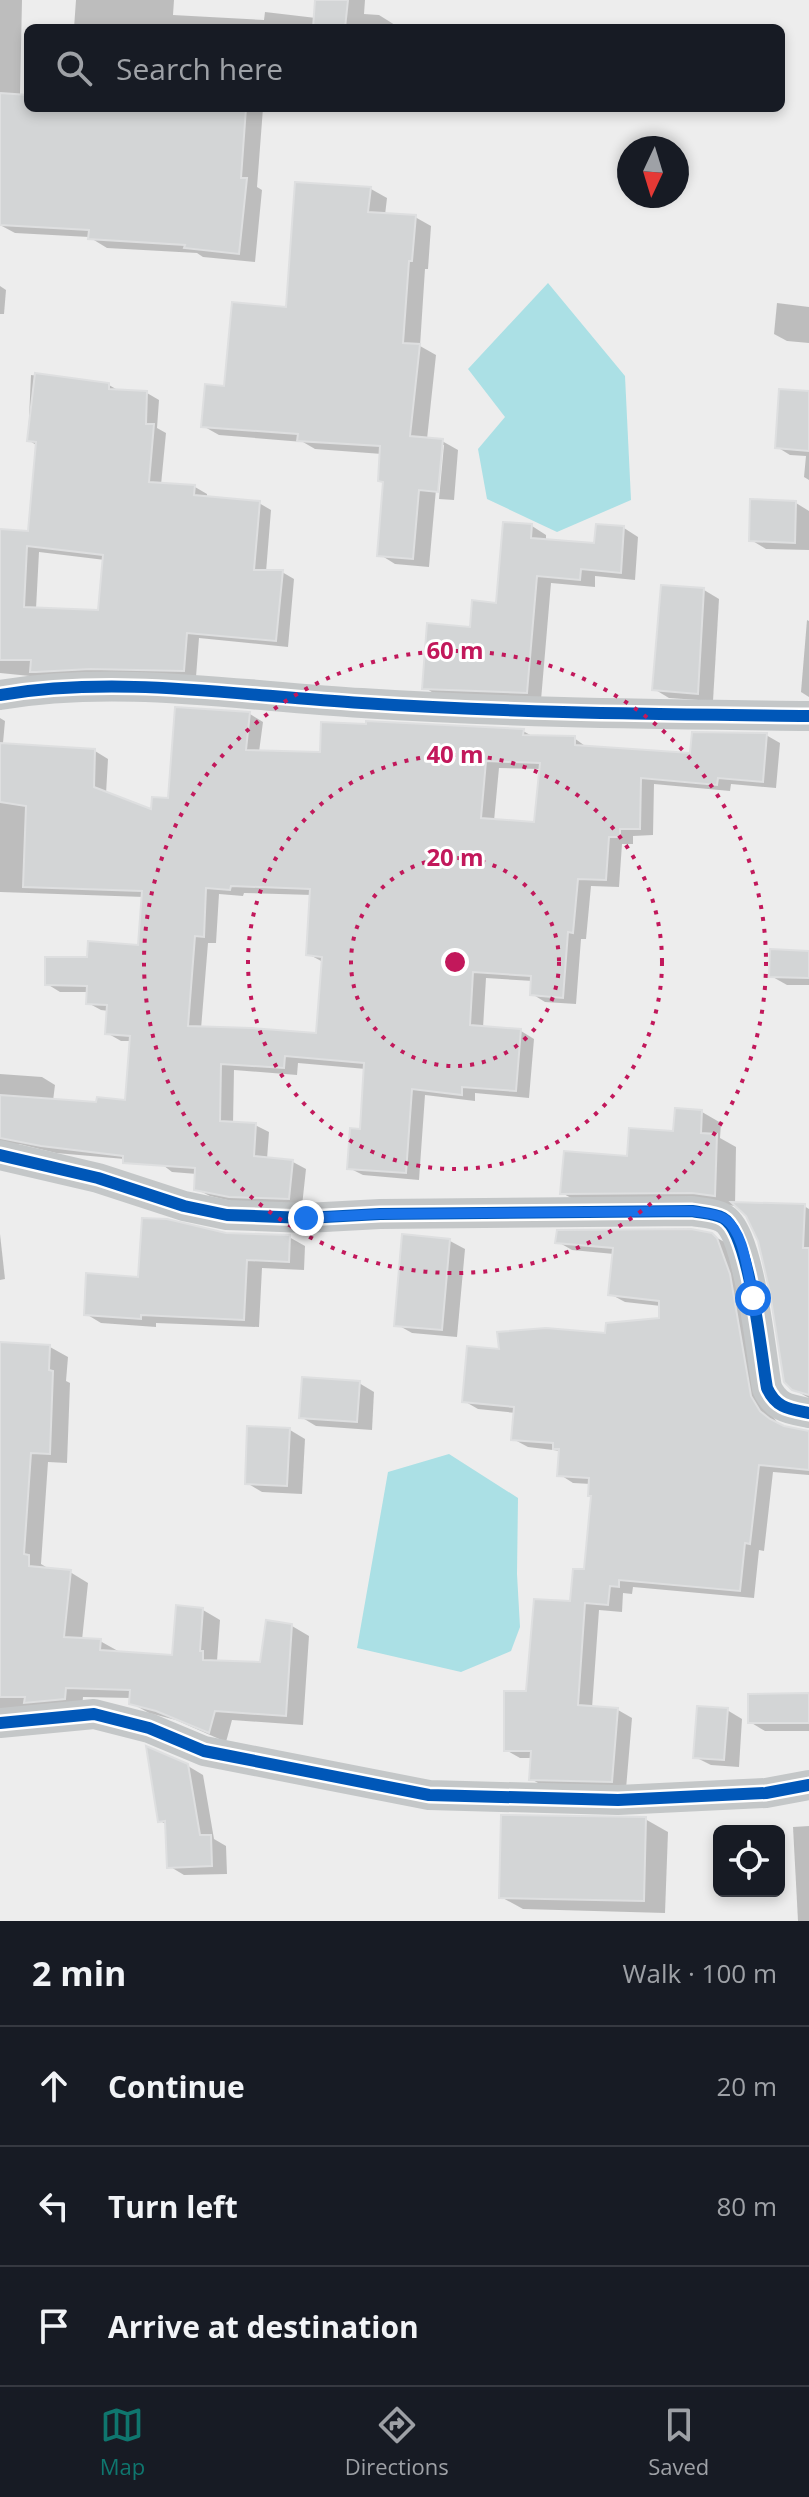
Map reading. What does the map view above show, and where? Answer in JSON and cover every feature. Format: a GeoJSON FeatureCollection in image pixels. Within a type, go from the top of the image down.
{"type":"FeatureCollection","features":[{"type":"Feature","properties":{"kind":"street"},"geometry":{"type":"LineString","coordinates":[[0,695],[42,688],[129,685],[542,713],[809,716]]}},
{"type":"Feature","properties":{"kind":"street"},"geometry":{"type":"LineString","coordinates":[[0,1155],[98,1178],[184,1206],[227,1215],[306,1218],[380,1214],[692,1211],[725,1219],[739,1238],[753,1298],[767,1388],[773,1401],[783,1408],[809,1413]]}},
{"type":"Feature","properties":{"kind":"street"},"geometry":{"type":"LineString","coordinates":[[0,1723],[94,1714],[149,1728],[204,1751],[429,1795],[618,1800],[766,1793],[809,1785]]}},
{"type":"Feature","properties":{"kind":"water"},"geometry":{"type":"Polygon","coordinates":[[[548,283],[625,376],[631,500],[557,532],[487,499],[478,449],[505,417],[468,369],[548,283]]]}},
{"type":"Feature","properties":{"kind":"water"},"geometry":{"type":"Polygon","coordinates":[[[449,1454],[518,1498],[520,1627],[511,1651],[461,1672],[357,1648],[388,1472],[449,1454]]]}},
{"type":"Feature","properties":{"kind":"building"},"geometry":{"type":"Polygon","coordinates":[[[315,0],[348,0],[345,24],[313,24],[315,0]]]}},
{"type":"Feature","properties":{"kind":"building"},"geometry":{"type":"Polygon","coordinates":[[[0,93],[24,95],[24,112],[246,112],[241,178],[247,178],[239,254],[184,248],[185,245],[88,239],[89,230],[0,225],[0,93]]]}},
{"type":"Feature","properties":{"kind":"building"},"geometry":{"type":"Polygon","coordinates":[[[295,182],[371,187],[368,212],[416,215],[403,343],[420,344],[410,436],[443,439],[438,492],[419,490],[413,559],[377,556],[383,482],[378,481],[380,446],[297,441],[298,434],[201,427],[205,384],[224,386],[232,302],[286,307],[295,182]]]}},
{"type":"Feature","properties":{"kind":"building"},"geometry":{"type":"Polygon","coordinates":[[[35,373],[109,383],[109,389],[147,391],[146,424],[154,424],[149,482],[195,485],[194,495],[260,501],[254,570],[283,570],[276,641],[187,633],[184,671],[90,669],[30,672],[31,660],[0,660],[0,529],[28,531],[36,442],[27,441],[35,373]],[[27,546],[24,607],[98,610],[103,555],[27,546]]]}},
{"type":"Feature","properties":{"kind":"building"},"geometry":{"type":"Polygon","coordinates":[[[779,389],[809,391],[809,451],[775,448],[779,389]]]}},
{"type":"Feature","properties":{"kind":"building"},"geometry":{"type":"Polygon","coordinates":[[[750,499],[796,501],[795,543],[749,541],[750,499]]]}},
{"type":"Feature","properties":{"kind":"building"},"geometry":{"type":"Polygon","coordinates":[[[503,522],[532,524],[531,538],[594,543],[596,524],[624,526],[621,573],[581,569],[580,580],[537,576],[527,693],[422,689],[427,623],[470,627],[472,600],[496,603],[503,522]]]}},
{"type":"Feature","properties":{"kind":"building"},"geometry":{"type":"Polygon","coordinates":[[[661,585],[704,588],[698,694],[652,690],[661,585]]]}},
{"type":"Feature","properties":{"kind":"building"},"geometry":{"type":"Polygon","coordinates":[[[175,707],[250,712],[246,750],[320,752],[321,722],[366,724],[366,721],[524,729],[523,735],[575,736],[575,745],[690,753],[692,732],[767,733],[763,782],[718,778],[717,785],[641,778],[640,829],[620,829],[620,837],[609,837],[606,880],[578,879],[573,933],[568,932],[563,998],[530,995],[531,976],[473,972],[470,1025],[521,1029],[516,1091],[462,1087],[462,1095],[412,1089],[406,1173],[347,1169],[350,1128],[360,1129],[364,1063],[285,1056],[284,1068],[221,1064],[220,1121],[256,1123],[254,1156],[293,1160],[289,1199],[229,1197],[194,1190],[195,1168],[123,1163],[123,1156],[0,1138],[0,1095],[96,1102],[97,1097],[125,1100],[130,1036],[105,1034],[107,1005],[86,1004],[87,986],[45,985],[45,957],[87,957],[88,941],[138,945],[142,891],[23,887],[26,806],[0,802],[0,743],[95,749],[94,787],[151,809],[152,797],[168,798],[175,707]],[[486,761],[481,818],[534,822],[540,763],[486,761]],[[231,886],[230,890],[206,888],[204,937],[195,936],[188,1026],[316,1033],[322,957],[306,955],[310,889],[231,886]]]}},
{"type":"Feature","properties":{"kind":"building"},"geometry":{"type":"Polygon","coordinates":[[[770,949],[809,951],[809,978],[769,977],[770,949]]]}},
{"type":"Feature","properties":{"kind":"building"},"geometry":{"type":"Polygon","coordinates":[[[675,1108],[702,1110],[701,1133],[717,1134],[715,1196],[692,1193],[560,1194],[564,1151],[627,1156],[629,1128],[673,1131],[675,1108]]]}},
{"type":"Feature","properties":{"kind":"building"},"geometry":{"type":"Polygon","coordinates":[[[731,1202],[805,1204],[803,1248],[809,1248],[809,1395],[792,1390],[784,1382],[758,1241],[746,1216],[731,1202]]]}},
{"type":"Feature","properties":{"kind":"building"},"geometry":{"type":"Polygon","coordinates":[[[142,1218],[167,1219],[226,1233],[290,1235],[289,1262],[247,1260],[244,1320],[84,1315],[86,1273],[138,1277],[142,1218]]]}},
{"type":"Feature","properties":{"kind":"building"},"geometry":{"type":"Polygon","coordinates":[[[691,1229],[712,1233],[717,1238],[730,1274],[751,1396],[760,1411],[770,1419],[784,1426],[809,1431],[809,1470],[759,1465],[750,1544],[745,1543],[740,1591],[619,1580],[619,1587],[610,1586],[608,1605],[585,1603],[578,1705],[618,1708],[612,1782],[529,1780],[531,1751],[504,1751],[504,1691],[526,1691],[534,1599],[570,1601],[573,1569],[584,1569],[591,1496],[588,1496],[589,1478],[557,1476],[559,1449],[553,1449],[553,1443],[511,1440],[514,1407],[462,1402],[467,1346],[499,1349],[497,1332],[546,1328],[605,1333],[606,1323],[659,1318],[659,1301],[608,1295],[613,1248],[555,1243],[557,1230],[691,1229]]]}},
{"type":"Feature","properties":{"kind":"building"},"geometry":{"type":"Polygon","coordinates":[[[402,1234],[450,1239],[442,1330],[394,1326],[402,1234]]]}},
{"type":"Feature","properties":{"kind":"building"},"geometry":{"type":"Polygon","coordinates":[[[0,1342],[50,1345],[49,1370],[53,1371],[50,1454],[31,1453],[24,1554],[29,1555],[29,1566],[71,1570],[64,1637],[101,1639],[100,1650],[172,1655],[176,1605],[203,1608],[200,1651],[203,1651],[203,1660],[260,1662],[266,1620],[292,1624],[286,1716],[215,1711],[209,1733],[156,1711],[129,1704],[130,1690],[66,1688],[65,1699],[24,1703],[25,1697],[0,1697],[0,1342]]]}},
{"type":"Feature","properties":{"kind":"building"},"geometry":{"type":"Polygon","coordinates":[[[302,1377],[360,1381],[357,1422],[299,1418],[302,1377]]]}},
{"type":"Feature","properties":{"kind":"building"},"geometry":{"type":"Polygon","coordinates":[[[247,1426],[290,1428],[287,1486],[245,1484],[247,1426]]]}},
{"type":"Feature","properties":{"kind":"building"},"geometry":{"type":"Polygon","coordinates":[[[809,1693],[809,1723],[748,1723],[748,1694],[809,1693]]]}},
{"type":"Feature","properties":{"kind":"building"},"geometry":{"type":"Polygon","coordinates":[[[697,1706],[728,1708],[724,1760],[693,1758],[697,1706]]]}},
{"type":"Feature","properties":{"kind":"building"},"geometry":{"type":"Polygon","coordinates":[[[146,1746],[188,1764],[200,1835],[211,1835],[212,1866],[167,1868],[165,1821],[158,1822],[146,1746]]]}},
{"type":"Feature","properties":{"kind":"building"},"geometry":{"type":"Polygon","coordinates":[[[501,1815],[646,1817],[644,1901],[499,1898],[501,1815]]]}},
{"type":"Feature","properties":{"kind":"cycle path"},"geometry":{"type":"LineString","coordinates":[[0,695],[45,689],[135,687],[474,709],[809,716]]}},
{"type":"Feature","properties":{"kind":"cycle path"},"geometry":{"type":"LineString","coordinates":[[0,1155],[98,1178],[184,1206],[227,1215],[306,1218],[380,1214],[692,1211],[716,1215],[732,1228],[740,1246],[753,1296],[767,1388],[779,1404],[809,1413]]}},
{"type":"Feature","properties":{"kind":"cycle path"},"geometry":{"type":"LineString","coordinates":[[0,1723],[94,1714],[149,1728],[204,1751],[429,1795],[618,1800],[766,1793],[809,1785]]}},
{"type":"Feature","properties":{"kind":"route"},"geometry":{"type":"LineString","coordinates":[[306,1218],[380,1214],[692,1211],[709,1214],[725,1219],[739,1238],[753,1298]]}}]}
